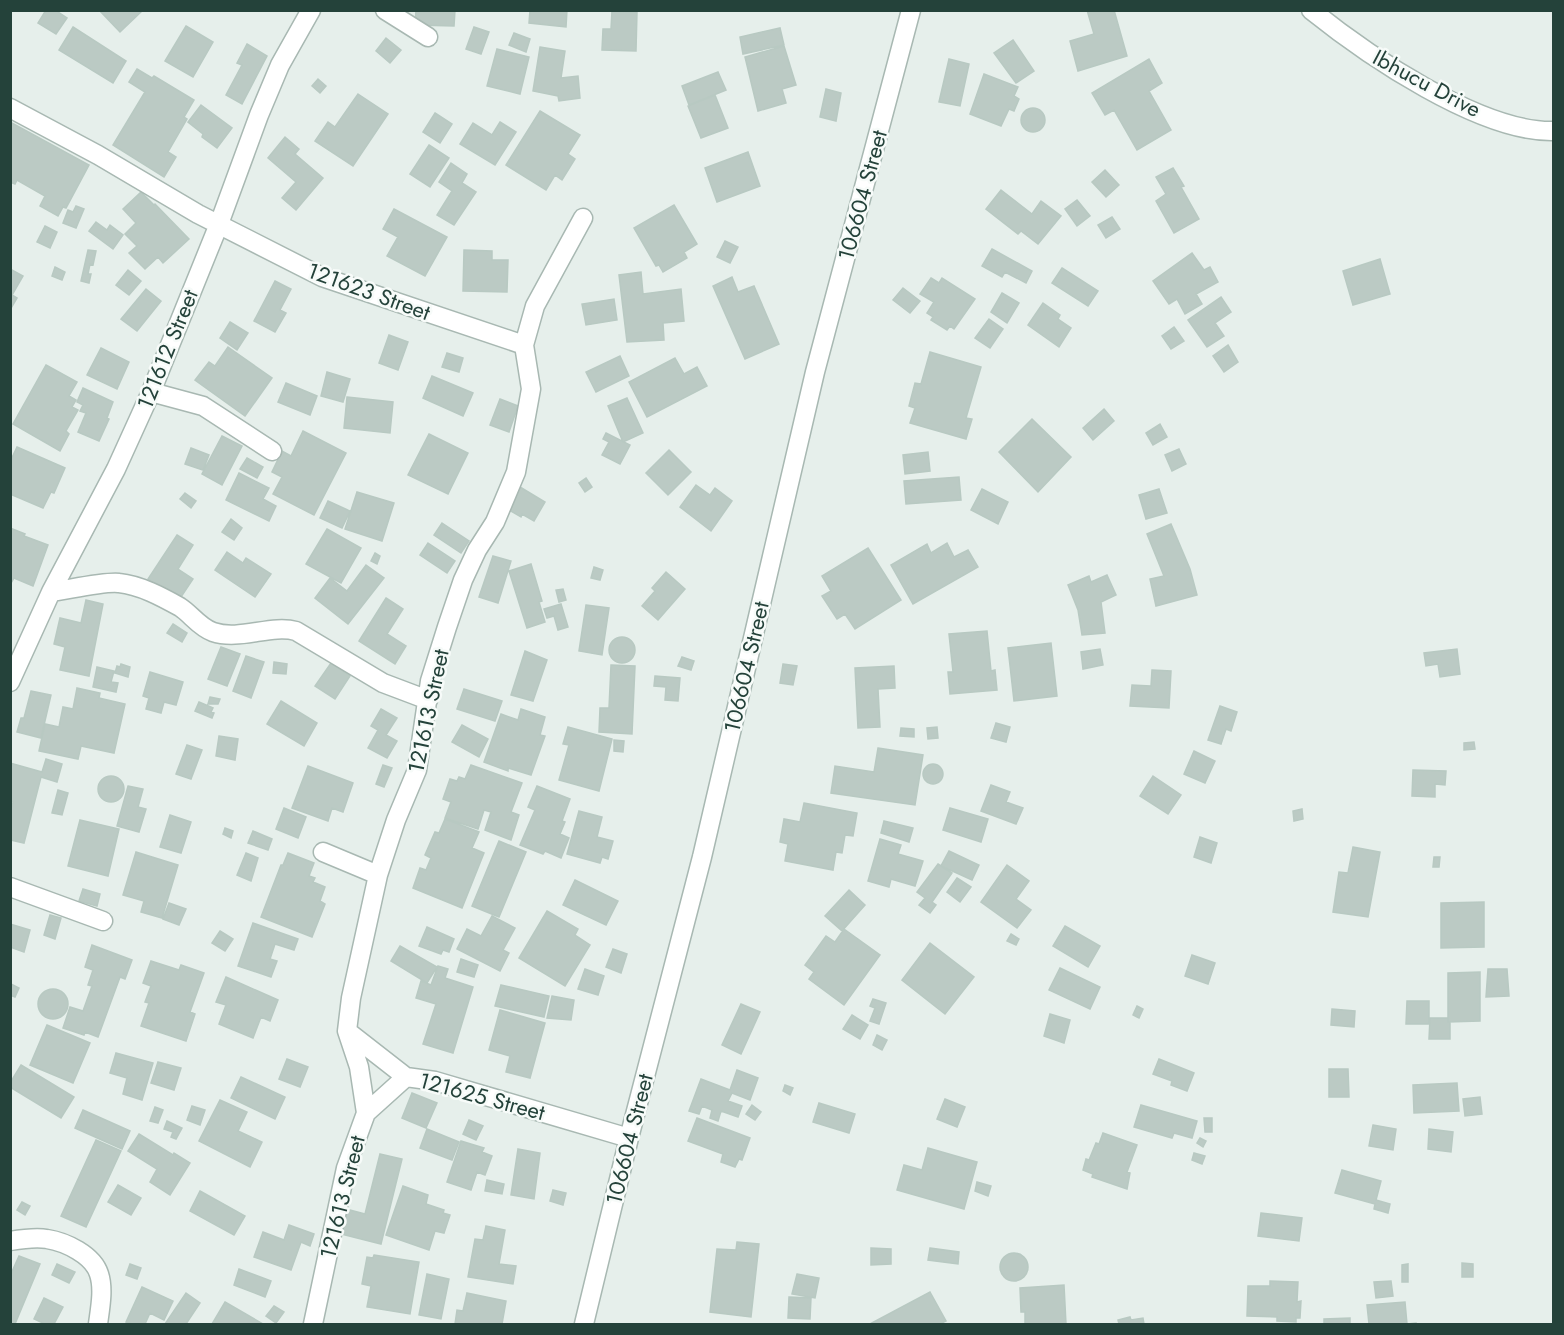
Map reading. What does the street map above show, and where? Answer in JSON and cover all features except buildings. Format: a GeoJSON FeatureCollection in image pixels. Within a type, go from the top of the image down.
{"type":"FeatureCollection","features":[{"type":"Feature","properties":{"kind":"street","name":"121612 Street"},"geometry":{"type":"LineString","coordinates":[[10,682],[51,592],[116,469],[151,392],[219,224],[258,116],[280,65],[311,10]]}},
{"type":"Feature","properties":{"kind":"street"},"geometry":{"type":"LineString","coordinates":[[385,10],[428,37]]}},
{"type":"Feature","properties":{"kind":"street","name":"106604 Street"},"geometry":{"type":"LineString","coordinates":[[584,1324],[629,1138],[702,857],[815,372],[911,10]]}},
{"type":"Feature","properties":{"kind":"street","name":"Ibhucu Drive"},"geometry":{"type":"LineString","coordinates":[[1311,10],[1344,36],[1391,67],[1446,98],[1512,125],[1554,131]]}},
{"type":"Feature","properties":{"kind":"street","name":"121623 Street"},"geometry":{"type":"LineString","coordinates":[[10,108],[98,155],[198,214],[322,277],[524,345]]}},
{"type":"Feature","properties":{"kind":"street","name":"121613 Street"},"geometry":{"type":"LineString","coordinates":[[313,1324],[346,1168],[366,1113],[359,1067],[347,1030],[351,998],[378,875],[396,820],[417,770],[430,681],[463,580],[477,550],[495,522],[516,472],[531,388],[524,345],[535,306],[583,218]]}},
{"type":"Feature","properties":{"kind":"street"},"geometry":{"type":"LineString","coordinates":[[151,392],[203,406],[272,452]]}},
{"type":"Feature","properties":{"kind":"street"},"geometry":{"type":"LineString","coordinates":[[51,592],[118,582],[141,589],[182,608],[203,627],[214,632],[247,634],[288,628],[384,682],[428,700]]}},
{"type":"Feature","properties":{"kind":"street"},"geometry":{"type":"LineString","coordinates":[[322,852],[378,875]]}},
{"type":"Feature","properties":{"kind":"street"},"geometry":{"type":"LineString","coordinates":[[10,887],[103,921]]}},
{"type":"Feature","properties":{"kind":"street","name":"121625 Street"},"geometry":{"type":"LineString","coordinates":[[347,1030],[406,1077],[435,1081],[629,1138]]}},
{"type":"Feature","properties":{"kind":"street"},"geometry":{"type":"LineString","coordinates":[[366,1113],[406,1077]]}},
{"type":"Feature","properties":{"kind":"street"},"geometry":{"type":"LineString","coordinates":[[10,1241],[48,1239],[72,1247],[94,1263],[100,1275],[101,1298],[98,1324]]}}]}
